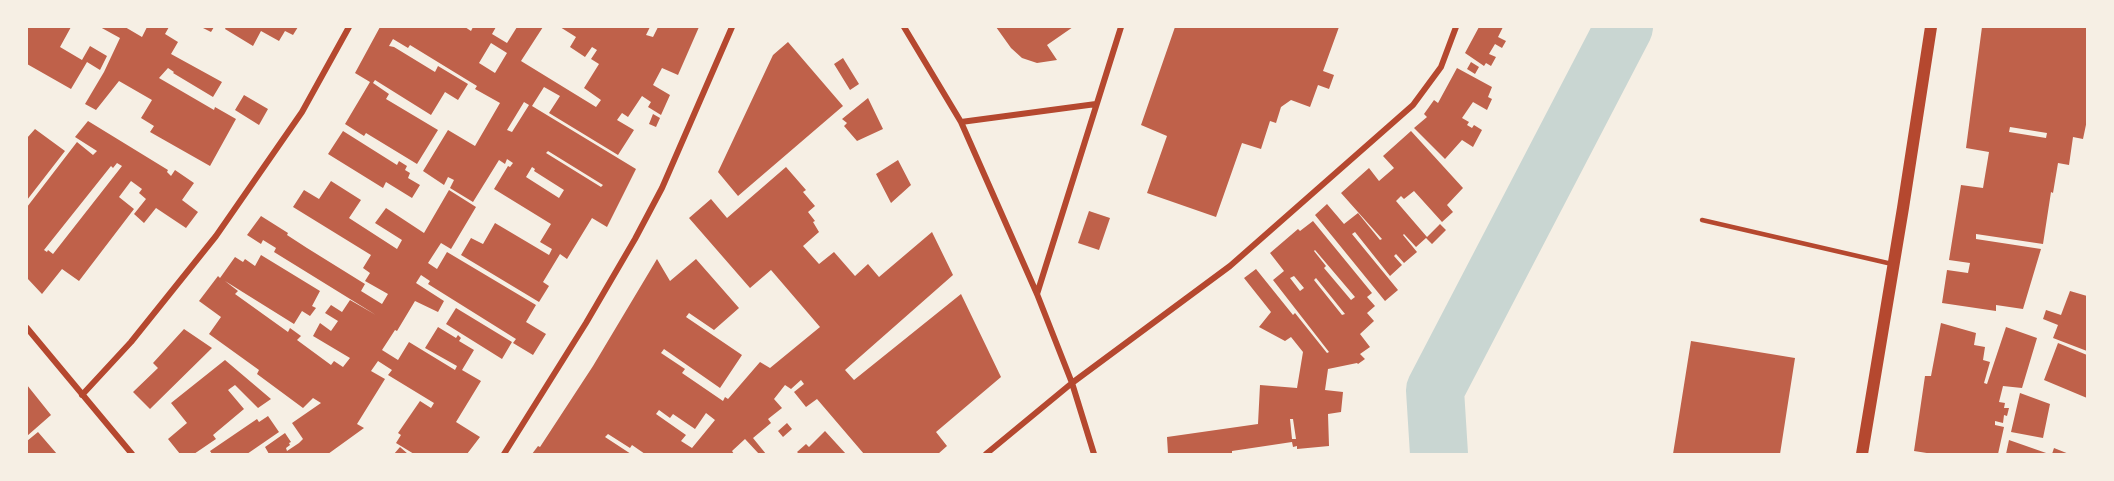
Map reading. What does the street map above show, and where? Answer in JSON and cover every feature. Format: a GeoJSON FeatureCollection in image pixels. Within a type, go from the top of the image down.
{"type":"FeatureCollection","features":[{"type":"Feature","properties":{"kind":"main road"},"geometry":{"type":"LineString","coordinates":[[1863,454],[1931,27]]}},
{"type":"Feature","properties":{"kind":"street"},"geometry":{"type":"LineString","coordinates":[[82,395],[130,342],[216,236],[302,112],[349,27]]}},
{"type":"Feature","properties":{"kind":"street"},"geometry":{"type":"LineString","coordinates":[[504,454],[586,323],[662,188],[732,27]]}},
{"type":"Feature","properties":{"kind":"street"},"geometry":{"type":"LineString","coordinates":[[904,27],[961,122],[1037,294],[1072,384],[1094,454]]}},
{"type":"Feature","properties":{"kind":"street"},"geometry":{"type":"LineString","coordinates":[[1037,294],[1121,27]]}},
{"type":"Feature","properties":{"kind":"street"},"geometry":{"type":"LineString","coordinates":[[986,454],[1072,384],[1230,266],[1413,105],[1441,67],[1456,27]]}},
{"type":"Feature","properties":{"kind":"street"},"geometry":{"type":"LineString","coordinates":[[961,122],[1096,104]]}},
{"type":"Feature","properties":{"kind":"street"},"geometry":{"type":"LineString","coordinates":[[27,328],[132,454]]}},
{"type":"Feature","properties":{"kind":"lane"},"geometry":{"type":"LineString","coordinates":[[1702,220],[1894,265]]}},
{"type":"Feature","properties":{"kind":"building"},"geometry":{"type":"Polygon","coordinates":[[[27,27],[71,27],[60,47],[82,60],[90,46],[107,56],[100,70],[87,62],[71,89],[27,64],[27,27]]]}},
{"type":"Feature","properties":{"kind":"building"},"geometry":{"type":"Polygon","coordinates":[[[100,27],[125,27],[142,37],[147,27],[169,27],[165,34],[178,42],[171,54],[222,82],[213,97],[168,68],[159,78],[214,110],[215,107],[236,119],[210,166],[150,132],[154,126],[141,118],[152,100],[119,81],[96,110],[85,104],[120,38],[100,27]]]}},
{"type":"Feature","properties":{"kind":"building"},"geometry":{"type":"Polygon","coordinates":[[[201,27],[214,27],[211,32],[201,27]]]}},
{"type":"Feature","properties":{"kind":"building"},"geometry":{"type":"Polygon","coordinates":[[[226,27],[298,27],[293,35],[285,31],[279,41],[261,31],[253,46],[225,29],[226,27]]]}},
{"type":"Feature","properties":{"kind":"building"},"geometry":{"type":"Polygon","coordinates":[[[380,27],[465,27],[471,31],[473,27],[496,27],[492,34],[507,43],[517,27],[543,27],[521,61],[596,107],[601,100],[584,88],[599,64],[591,59],[597,50],[592,47],[585,57],[570,47],[576,37],[560,27],[650,27],[646,35],[653,37],[658,27],[699,27],[678,75],[662,68],[653,85],[670,95],[661,115],[648,107],[651,102],[642,96],[628,117],[622,113],[617,120],[634,130],[618,155],[549,113],[560,96],[544,87],[532,106],[636,169],[607,227],[592,218],[567,259],[560,254],[543,282],[549,286],[539,302],[461,255],[471,238],[483,244],[495,223],[549,255],[552,249],[540,242],[551,224],[494,189],[508,166],[510,167],[513,163],[507,159],[505,164],[499,160],[473,202],[450,188],[454,180],[448,177],[444,185],[423,171],[448,130],[475,146],[500,103],[475,89],[477,86],[410,45],[408,48],[393,39],[389,46],[435,72],[438,66],[468,84],[458,100],[445,92],[431,115],[375,80],[373,83],[389,94],[386,99],[438,130],[417,164],[366,133],[364,136],[345,124],[370,82],[355,73],[380,27]],[[491,43],[479,63],[495,73],[507,53],[491,43]],[[524,102],[507,130],[512,132],[529,105],[524,102]],[[548,151],[546,153],[601,187],[603,185],[548,151]],[[532,167],[526,177],[559,198],[564,190],[534,171],[532,167]]]}},
{"type":"Feature","properties":{"kind":"building"},"geometry":{"type":"Polygon","coordinates":[[[996,27],[1073,27],[1047,45],[1057,60],[1037,63],[1022,58],[1011,48],[996,27]]]}},
{"type":"Feature","properties":{"kind":"building"},"geometry":{"type":"Polygon","coordinates":[[[1175,27],[1339,27],[1323,71],[1334,75],[1329,89],[1318,85],[1310,107],[1291,100],[1281,107],[1276,123],[1270,121],[1261,149],[1242,143],[1216,217],[1147,193],[1167,136],[1141,125],[1175,27]]]}},
{"type":"Feature","properties":{"kind":"building"},"geometry":{"type":"Polygon","coordinates":[[[1479,27],[1503,27],[1498,37],[1506,41],[1502,48],[1495,44],[1489,54],[1496,57],[1491,66],[1486,63],[1484,66],[1465,53],[1479,27]]]}},
{"type":"Feature","properties":{"kind":"building"},"geometry":{"type":"Polygon","coordinates":[[[1982,27],[2087,27],[2087,120],[2083,139],[2073,137],[2069,165],[2058,163],[2043,244],[1976,234],[1976,239],[2041,249],[2023,309],[1996,305],[1996,311],[1942,303],[1947,270],[1968,273],[1970,263],[1949,260],[1961,185],[1983,188],[1989,152],[1966,148],[1982,27]],[[2010,127],[2009,132],[2046,138],[2047,133],[2010,127]]]}},
{"type":"Feature","properties":{"kind":"building"},"geometry":{"type":"Polygon","coordinates":[[[788,42],[843,106],[738,196],[718,172],[773,55],[788,42]]]}},
{"type":"Feature","properties":{"kind":"building"},"geometry":{"type":"Polygon","coordinates":[[[843,58],[859,84],[850,90],[834,64],[843,58]]]}},
{"type":"Feature","properties":{"kind":"building"},"geometry":{"type":"Polygon","coordinates":[[[1471,62],[1479,67],[1475,74],[1467,69],[1471,62]]]}},
{"type":"Feature","properties":{"kind":"building"},"geometry":{"type":"Polygon","coordinates":[[[1457,68],[1492,87],[1488,97],[1492,99],[1487,110],[1473,102],[1462,118],[1469,122],[1467,125],[1472,128],[1474,125],[1482,130],[1473,147],[1462,140],[1445,159],[1414,128],[1427,117],[1424,114],[1434,100],[1438,103],[1457,68]]]}},
{"type":"Feature","properties":{"kind":"building"},"geometry":{"type":"Polygon","coordinates":[[[244,95],[268,109],[259,125],[235,110],[244,95]]]}},
{"type":"Feature","properties":{"kind":"building"},"geometry":{"type":"Polygon","coordinates":[[[868,98],[883,129],[857,141],[844,126],[847,123],[842,119],[868,98]]]}},
{"type":"Feature","properties":{"kind":"building"},"geometry":{"type":"Polygon","coordinates":[[[653,114],[660,118],[656,127],[649,124],[653,114]]]}},
{"type":"Feature","properties":{"kind":"building"},"geometry":{"type":"Polygon","coordinates":[[[88,121],[168,170],[171,176],[175,170],[194,183],[182,200],[198,212],[186,228],[156,208],[144,223],[134,214],[146,199],[139,193],[142,189],[131,181],[119,197],[134,209],[79,281],[62,269],[42,294],[27,278],[27,207],[77,142],[93,155],[97,151],[75,137],[88,121]],[[117,163],[113,168],[111,166],[44,250],[53,254],[122,166],[117,163]]]}},
{"type":"Feature","properties":{"kind":"building"},"geometry":{"type":"Polygon","coordinates":[[[35,129],[65,151],[27,200],[27,138],[35,129]]]}},
{"type":"Feature","properties":{"kind":"building"},"geometry":{"type":"Polygon","coordinates":[[[343,131],[397,165],[399,161],[407,166],[405,170],[410,173],[408,178],[420,185],[412,198],[386,182],[383,188],[328,154],[343,131]]]}},
{"type":"Feature","properties":{"kind":"building"},"geometry":{"type":"Polygon","coordinates":[[[1411,131],[1463,188],[1447,205],[1453,212],[1442,222],[1414,191],[1404,199],[1401,196],[1396,201],[1427,237],[1440,224],[1446,230],[1432,244],[1426,238],[1416,247],[1404,234],[1417,252],[1404,263],[1396,254],[1394,256],[1402,265],[1390,276],[1355,232],[1352,234],[1398,290],[1385,301],[1315,215],[1327,204],[1344,224],[1358,213],[1380,240],[1382,239],[1341,193],[1369,168],[1379,181],[1394,168],[1383,156],[1411,131]]]}},
{"type":"Feature","properties":{"kind":"building"},"geometry":{"type":"Polygon","coordinates":[[[898,160],[911,185],[891,203],[876,174],[898,160]]]}},
{"type":"Feature","properties":{"kind":"building"},"geometry":{"type":"Polygon","coordinates":[[[786,167],[806,190],[803,192],[815,206],[808,212],[819,232],[803,246],[819,264],[834,252],[855,276],[868,264],[879,277],[932,232],[953,275],[845,370],[854,380],[961,294],[1001,377],[936,432],[947,446],[938,454],[864,454],[817,399],[806,407],[794,392],[804,384],[801,380],[791,389],[785,385],[774,399],[782,408],[768,419],[771,423],[753,438],[766,454],[759,454],[745,439],[732,451],[734,454],[645,454],[632,445],[630,448],[608,434],[605,437],[631,454],[532,454],[538,446],[540,447],[593,366],[657,259],[670,281],[696,259],[739,308],[714,330],[689,313],[686,317],[742,355],[720,388],[664,349],[661,353],[685,369],[682,373],[723,401],[725,397],[728,399],[760,362],[770,368],[820,327],[771,270],[750,288],[689,218],[711,199],[727,218],[786,167]],[[659,410],[656,414],[686,435],[681,441],[692,448],[715,420],[706,413],[695,429],[673,414],[670,418],[659,410]]]}},
{"type":"Feature","properties":{"kind":"building"},"geometry":{"type":"Polygon","coordinates":[[[331,181],[361,200],[349,218],[397,249],[402,240],[375,223],[386,208],[424,233],[449,190],[476,207],[451,249],[441,243],[428,263],[437,269],[447,252],[536,305],[526,322],[546,334],[533,355],[513,343],[516,339],[428,284],[430,281],[421,275],[416,283],[444,301],[438,312],[415,301],[397,331],[395,330],[382,350],[398,360],[409,342],[455,370],[457,366],[425,348],[438,327],[456,338],[458,335],[461,338],[459,341],[474,350],[462,370],[481,381],[456,422],[480,437],[467,454],[414,454],[396,443],[401,435],[398,433],[420,401],[431,408],[434,403],[388,375],[392,370],[378,361],[371,371],[385,379],[357,424],[364,428],[328,454],[269,454],[265,447],[285,433],[291,442],[286,448],[287,451],[299,443],[303,439],[292,423],[321,403],[313,398],[303,408],[257,374],[259,370],[209,334],[221,317],[199,301],[235,257],[243,262],[245,259],[255,266],[261,255],[320,291],[312,306],[316,308],[310,316],[302,311],[294,324],[225,281],[238,291],[235,294],[288,332],[290,328],[301,336],[297,340],[331,365],[334,361],[343,367],[350,358],[313,336],[320,323],[331,331],[338,321],[325,313],[331,305],[342,312],[350,300],[376,315],[274,252],[276,248],[263,240],[261,244],[247,235],[261,216],[365,284],[361,291],[382,304],[388,294],[365,281],[370,273],[363,268],[371,255],[293,207],[304,190],[319,199],[331,181]]]}},
{"type":"Feature","properties":{"kind":"building"},"geometry":{"type":"Polygon","coordinates":[[[1089,211],[1110,218],[1099,250],[1078,243],[1089,211]]]}},
{"type":"Feature","properties":{"kind":"building"},"geometry":{"type":"Polygon","coordinates":[[[1313,221],[1372,293],[1367,297],[1375,306],[1367,313],[1374,321],[1360,334],[1370,347],[1360,354],[1365,359],[1358,364],[1328,369],[1325,390],[1343,392],[1341,412],[1328,414],[1329,446],[1297,449],[1297,446],[1293,447],[1292,442],[1232,451],[1232,454],[1168,454],[1167,437],[1258,424],[1260,385],[1297,388],[1303,352],[1291,337],[1285,341],[1259,327],[1271,312],[1244,278],[1256,269],[1293,315],[1295,313],[1327,353],[1329,352],[1273,280],[1284,271],[1270,253],[1298,229],[1300,231],[1313,221]],[[1315,250],[1326,266],[1324,268],[1351,300],[1355,297],[1315,250]],[[1294,276],[1290,278],[1300,291],[1304,288],[1294,276]],[[1316,278],[1314,280],[1342,315],[1345,314],[1316,278]],[[1290,419],[1292,439],[1296,439],[1293,419],[1290,419]]]}},
{"type":"Feature","properties":{"kind":"building"},"geometry":{"type":"Polygon","coordinates":[[[2070,291],[2087,296],[2087,351],[2053,338],[2058,325],[2043,319],[2046,310],[2061,315],[2070,291]]]}},
{"type":"Feature","properties":{"kind":"building"},"geometry":{"type":"Polygon","coordinates":[[[456,308],[512,342],[502,359],[446,324],[456,308]]]}},
{"type":"Feature","properties":{"kind":"building"},"geometry":{"type":"Polygon","coordinates":[[[1941,323],[1976,333],[1974,345],[1985,347],[1983,360],[1990,362],[1984,383],[1987,384],[2006,327],[2037,338],[2022,388],[2003,386],[1999,402],[2005,403],[2004,408],[2009,408],[2007,416],[2004,415],[2003,423],[1995,421],[1995,425],[2004,427],[1998,454],[1933,454],[1914,451],[1925,376],[1931,376],[1941,323]]]}},
{"type":"Feature","properties":{"kind":"building"},"geometry":{"type":"Polygon","coordinates":[[[184,329],[212,348],[150,409],[133,392],[158,368],[153,363],[184,329]]]}},
{"type":"Feature","properties":{"kind":"building"},"geometry":{"type":"Polygon","coordinates":[[[1691,341],[1795,358],[1780,454],[1673,454],[1691,341]]]}},
{"type":"Feature","properties":{"kind":"building"},"geometry":{"type":"Polygon","coordinates":[[[2058,343],[2087,355],[2087,398],[2044,380],[2058,343]]]}},
{"type":"Feature","properties":{"kind":"building"},"geometry":{"type":"Polygon","coordinates":[[[225,360],[271,399],[258,408],[235,385],[228,390],[244,409],[213,435],[216,439],[194,454],[180,454],[168,439],[187,423],[171,403],[225,360]]]}},
{"type":"Feature","properties":{"kind":"building"},"geometry":{"type":"Polygon","coordinates":[[[27,385],[51,415],[27,436],[27,385]]]}},
{"type":"Feature","properties":{"kind":"building"},"geometry":{"type":"Polygon","coordinates":[[[2020,393],[2050,404],[2043,438],[2011,432],[2020,393]]]}},
{"type":"Feature","properties":{"kind":"building"},"geometry":{"type":"Polygon","coordinates":[[[268,416],[279,432],[247,454],[212,454],[210,451],[257,419],[259,422],[268,416]]]}},
{"type":"Feature","properties":{"kind":"building"},"geometry":{"type":"Polygon","coordinates":[[[787,423],[792,429],[783,437],[778,431],[787,423]]]}},
{"type":"Feature","properties":{"kind":"building"},"geometry":{"type":"Polygon","coordinates":[[[825,431],[846,454],[799,454],[797,452],[806,444],[809,447],[825,431]]]}},
{"type":"Feature","properties":{"kind":"building"},"geometry":{"type":"Polygon","coordinates":[[[38,432],[57,454],[27,454],[27,441],[38,432]]]}},
{"type":"Feature","properties":{"kind":"building"},"geometry":{"type":"Polygon","coordinates":[[[2009,440],[2049,454],[2006,454],[2009,440]]]}},
{"type":"Feature","properties":{"kind":"building"},"geometry":{"type":"Polygon","coordinates":[[[400,447],[408,454],[394,454],[400,447]]]}},
{"type":"Feature","properties":{"kind":"building"},"geometry":{"type":"Polygon","coordinates":[[[2054,448],[2069,454],[2052,454],[2054,448]]]}},
{"type":"Feature","properties":{"kind":"waterway"},"geometry":{"type":"LineString","coordinates":[[1439,454],[1435,390],[1624,27]]}}]}
